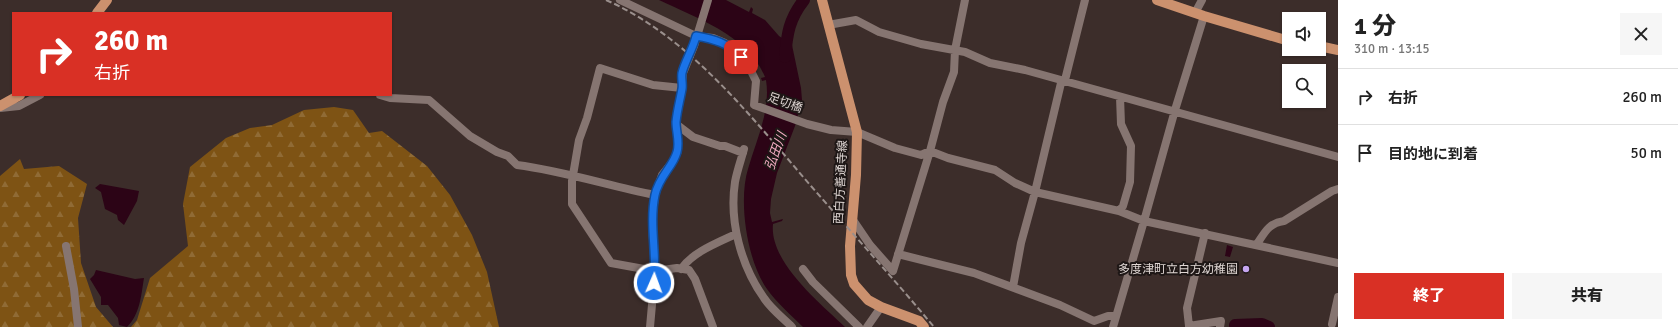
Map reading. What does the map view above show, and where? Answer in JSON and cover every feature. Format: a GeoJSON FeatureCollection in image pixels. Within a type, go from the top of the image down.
{"type":"FeatureCollection","features":[{"type":"Feature","properties":{"kind":"main road"},"geometry":{"type":"LineString","coordinates":[[99,12],[108,0]]}},
{"type":"Feature","properties":{"kind":"main road","name":"西白方善通寺線"},"geometry":{"type":"LineString","coordinates":[[822,0],[856,132],[856,175],[850,263],[851,275],[854,284],[868,300],[881,307],[919,321],[924,327]]}},
{"type":"Feature","properties":{"kind":"main road"},"geometry":{"type":"LineString","coordinates":[[1157,0],[1199,15],[1282,40]]}},
{"type":"Feature","properties":{"kind":"main road"},"geometry":{"type":"LineString","coordinates":[[1326,47],[1338,50]]}},
{"type":"Feature","properties":{"kind":"main road"},"geometry":{"type":"LineString","coordinates":[[0,107],[18,96]]}},
{"type":"Feature","properties":{"kind":"street"},"geometry":{"type":"LineString","coordinates":[[620,0],[696,36]]}},
{"type":"Feature","properties":{"kind":"street"},"geometry":{"type":"LineString","coordinates":[[650,327],[655,271],[652,224],[655,195],[662,175],[674,160],[678,151],[676,124],[682,88],[682,73],[694,46],[708,0]]}},
{"type":"Feature","properties":{"kind":"street"},"geometry":{"type":"LineString","coordinates":[[853,220],[870,245],[893,271],[930,151],[942,102],[954,72],[955,51],[964,0]]}},
{"type":"Feature","properties":{"kind":"street"},"geometry":{"type":"LineString","coordinates":[[1013,287],[1021,243],[1035,192],[1061,83],[1065,80],[1085,0]]}},
{"type":"Feature","properties":{"kind":"street"},"geometry":{"type":"LineString","coordinates":[[1113,327],[1175,110],[1202,0]]}},
{"type":"Feature","properties":{"kind":"street"},"geometry":{"type":"LineString","coordinates":[[828,25],[856,20],[879,32],[921,44],[965,52],[990,63],[1065,80],[1120,97],[1175,110],[1338,157]]}},
{"type":"Feature","properties":{"kind":"street","name":"足切橋"},"geometry":{"type":"LineString","coordinates":[[696,36],[713,38],[725,43],[735,50],[747,63],[756,81],[754,105],[807,124],[831,130],[856,132],[895,148],[921,155],[930,151]]}},
{"type":"Feature","properties":{"kind":"street"},"geometry":{"type":"LineString","coordinates":[[682,88],[654,85],[600,68],[587,118],[579,140],[573,175],[572,204],[611,263],[655,271],[681,269],[689,270],[695,279],[713,327]]}},
{"type":"Feature","properties":{"kind":"street"},"geometry":{"type":"LineString","coordinates":[[0,107],[19,106],[38,96]]}},
{"type":"Feature","properties":{"kind":"street"},"geometry":{"type":"LineString","coordinates":[[383,96],[390,98],[429,100],[470,136],[497,152],[508,156],[517,165],[573,175],[655,195]]}},
{"type":"Feature","properties":{"kind":"street"},"geometry":{"type":"LineString","coordinates":[[1119,211],[1123,206],[1130,182],[1131,146],[1120,124],[1120,97]]}},
{"type":"Feature","properties":{"kind":"street"},"geometry":{"type":"LineString","coordinates":[[676,124],[693,137],[720,146],[743,151],[735,181],[733,202],[736,234],[743,257],[764,299],[792,327]]}},
{"type":"Feature","properties":{"kind":"street"},"geometry":{"type":"LineString","coordinates":[[930,151],[948,158],[995,170],[1015,183],[1035,192],[1119,211],[1144,221],[1257,244],[1338,263]]}},
{"type":"Feature","properties":{"kind":"street"},"geometry":{"type":"LineString","coordinates":[[1257,244],[1268,228],[1275,222],[1284,220],[1332,191],[1338,189]]}},
{"type":"Feature","properties":{"kind":"street"},"geometry":{"type":"LineString","coordinates":[[681,269],[686,262],[692,258],[736,234]]}},
{"type":"Feature","properties":{"kind":"street"},"geometry":{"type":"LineString","coordinates":[[1205,234],[1187,308],[1187,320],[1189,326],[1221,321],[1220,327]]}},
{"type":"Feature","properties":{"kind":"street"},"geometry":{"type":"LineString","coordinates":[[66,246],[74,289],[78,327]]}},
{"type":"Feature","properties":{"kind":"street"},"geometry":{"type":"LineString","coordinates":[[898,254],[974,273],[1013,287],[1094,321],[1108,316],[1116,316]]}},
{"type":"Feature","properties":{"kind":"street"},"geometry":{"type":"LineString","coordinates":[[803,269],[859,327]]}},
{"type":"Feature","properties":{"kind":"street"},"geometry":{"type":"LineString","coordinates":[[1332,324],[1336,314],[1338,297]]}},
{"type":"Feature","properties":{"kind":"street"},"geometry":{"type":"LineString","coordinates":[[867,327],[881,307]]}},
{"type":"Feature","properties":{"kind":"green space"},"geometry":{"type":"Polygon","coordinates":[[[334,107],[353,110],[369,133],[382,131],[427,166],[450,195],[472,235],[487,272],[499,327],[131,327],[137,320],[150,278],[188,246],[183,204],[190,167],[226,138],[250,128],[272,125],[304,110],[334,107]]]}},
{"type":"Feature","properties":{"kind":"green space"},"geometry":{"type":"Polygon","coordinates":[[[20,159],[24,169],[59,166],[87,184],[78,218],[81,263],[96,307],[113,327],[0,327],[0,176],[20,159]]]}},
{"type":"Feature","properties":{"kind":"water","name":"弘田川"},"geometry":{"type":"Polygon","coordinates":[[[659,0],[726,0],[749,12],[751,7],[753,9],[752,13],[765,20],[779,36],[792,45],[802,100],[795,126],[777,173],[771,199],[770,213],[772,222],[783,219],[782,221],[773,224],[774,238],[779,253],[787,267],[798,281],[845,327],[803,327],[767,289],[754,263],[746,230],[744,197],[748,169],[765,114],[767,92],[766,80],[762,81],[761,78],[765,77],[757,62],[734,39],[720,30],[659,0]]]}},
{"type":"Feature","properties":{"kind":"water"},"geometry":{"type":"Polygon","coordinates":[[[100,184],[139,191],[137,201],[124,225],[118,220],[117,215],[105,209],[101,192],[95,188],[100,184]]]}},
{"type":"Feature","properties":{"kind":"water"},"geometry":{"type":"Polygon","coordinates":[[[1227,245],[1233,247],[1230,257],[1225,256],[1227,245]]]}},
{"type":"Feature","properties":{"kind":"water"},"geometry":{"type":"Polygon","coordinates":[[[96,270],[135,279],[144,278],[141,298],[137,311],[127,327],[119,325],[118,318],[108,305],[101,305],[101,297],[90,279],[96,270]]]}},
{"type":"Feature","properties":{"kind":"waterway"},"geometry":{"type":"LineString","coordinates":[[785,57],[792,20],[804,0]]}},
{"type":"Feature","properties":{"kind":"waterway"},"geometry":{"type":"LineString","coordinates":[[1235,325],[1262,324],[1269,327]]}},
{"type":"Feature","properties":{"kind":"railway"},"geometry":{"type":"LineString","coordinates":[[606,0],[637,16],[665,35],[718,81],[766,133],[934,327]]}},
{"type":"Feature","properties":{"kind":"place","name":"多度津町立白方幼稚園"},"geometry":{"type":"Point","coordinates":[1246,269]}},
{"type":"Feature","properties":{"kind":"route"},"geometry":{"type":"LineString","coordinates":[[654,283],[655,271],[652,224],[655,195],[662,175],[674,160],[678,151],[676,120],[682,88],[682,73],[694,46],[696,36],[713,38],[725,43],[735,50],[741,57]]}}]}
